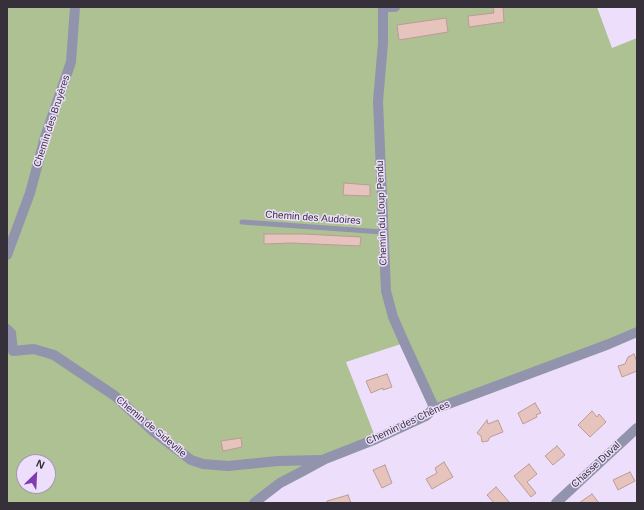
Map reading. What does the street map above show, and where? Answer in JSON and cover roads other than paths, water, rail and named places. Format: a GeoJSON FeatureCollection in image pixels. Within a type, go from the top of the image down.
{"type":"FeatureCollection","features":[{"type":"Feature","properties":{"kind":"street","name":"Chemin des Bruyères"},"geometry":{"type":"LineString","coordinates":[[7,255],[30,193],[45,137],[71,62],[75,7]]}},
{"type":"Feature","properties":{"kind":"street"},"geometry":{"type":"LineString","coordinates":[[383,7],[395,7]]}},
{"type":"Feature","properties":{"kind":"street","name":"Chemin du Loup Pendu"},"geometry":{"type":"LineString","coordinates":[[383,7],[383,43],[378,101],[386,292],[393,317],[434,405],[432,410]]}},
{"type":"Feature","properties":{"kind":"street","name":"Chemin de Sideville"},"geometry":{"type":"LineString","coordinates":[[7,329],[11,333],[13,351],[34,349],[54,355],[115,396],[154,432],[191,460],[203,464],[228,466],[278,461],[325,460]]}},
{"type":"Feature","properties":{"kind":"street","name":"Chemin des Chênes"},"geometry":{"type":"LineString","coordinates":[[254,503],[280,483],[325,460],[426,416],[432,410],[609,344],[637,332]]}},
{"type":"Feature","properties":{"kind":"street","name":"Chasse Duval"},"geometry":{"type":"LineString","coordinates":[[556,503],[637,428]]}},
{"type":"Feature","properties":{"kind":"lane","name":"Chemin des Audoires"},"geometry":{"type":"LineString","coordinates":[[242,222],[383,232]]}}]}
